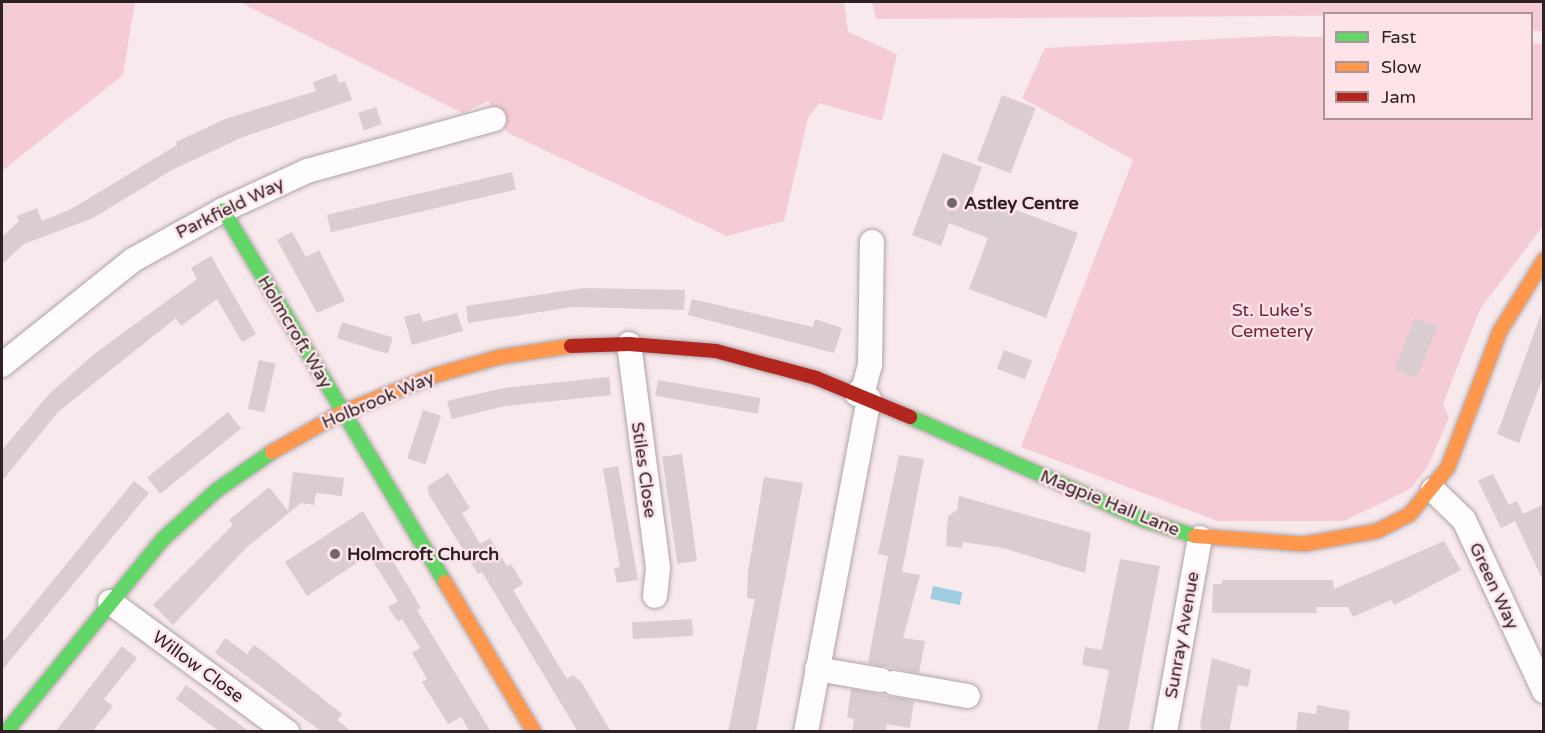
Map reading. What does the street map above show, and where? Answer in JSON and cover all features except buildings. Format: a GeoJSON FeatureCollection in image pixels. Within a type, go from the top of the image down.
{"type":"FeatureCollection","features":[{"type":"Feature","properties":{"kind":"street","name":"Parkfield Way"},"geometry":{"type":"LineString","coordinates":[[2,365],[133,260],[223,210],[307,171],[494,119]]}},
{"type":"Feature","properties":{"kind":"street","name":"Holmcroft Way"},"geometry":{"type":"LineString","coordinates":[[223,210],[534,732]]}},
{"type":"Feature","properties":{"kind":"street"},"geometry":{"type":"LineString","coordinates":[[806,732],[864,387],[870,365],[872,242]]}},
{"type":"Feature","properties":{"kind":"street","name":"Magpie Hall Lane"},"geometry":{"type":"LineString","coordinates":[[863,397],[1144,520],[1200,538],[1269,545],[1359,537],[1410,514],[1433,490],[1451,460],[1496,339],[1544,260]]}},
{"type":"Feature","properties":{"kind":"street","name":"Holbrook Way"},"geometry":{"type":"LineString","coordinates":[[6,732],[162,540],[217,490],[248,466],[343,412],[499,357],[564,346],[630,344],[716,351],[863,397]]}},
{"type":"Feature","properties":{"kind":"street","name":"Stiles Close"},"geometry":{"type":"LineString","coordinates":[[630,344],[658,568],[655,596]]}},
{"type":"Feature","properties":{"kind":"street","name":"Green Way"},"geometry":{"type":"LineString","coordinates":[[1433,490],[1464,520],[1544,691]]}},
{"type":"Feature","properties":{"kind":"street","name":"Sunray Avenue"},"geometry":{"type":"LineString","coordinates":[[1165,732],[1200,538]]}},
{"type":"Feature","properties":{"kind":"street","name":"Willow Close"},"geometry":{"type":"LineString","coordinates":[[110,602],[287,732]]}},
{"type":"Feature","properties":{"kind":"street"},"geometry":{"type":"LineString","coordinates":[[817,669],[968,696]]}},
{"type":"Feature","properties":{"kind":"green space"},"geometry":{"type":"Polygon","coordinates":[[[2,2],[135,2],[123,75],[2,171],[2,2]]]}},
{"type":"Feature","properties":{"kind":"green space"},"geometry":{"type":"Polygon","coordinates":[[[239,2],[844,2],[848,32],[897,54],[882,121],[819,103],[808,118],[784,221],[727,236],[508,133],[488,101],[463,113],[239,2]]]}},
{"type":"Feature","properties":{"kind":"green space"},"geometry":{"type":"Polygon","coordinates":[[[872,2],[1543,2],[1544,31],[1533,31],[1533,12],[1323,12],[1323,16],[876,19],[872,2]]]}},
{"type":"Feature","properties":{"kind":"green space","name":"St. Luke's Cemetery"},"geometry":{"type":"Polygon","coordinates":[[[1274,36],[1323,37],[1323,120],[1533,120],[1533,43],[1543,44],[1543,226],[1480,309],[1443,404],[1449,418],[1427,468],[1410,489],[1344,521],[1218,521],[1021,447],[1133,160],[1022,98],[1045,48],[1274,36]]]}},
{"type":"Feature","properties":{"kind":"water"},"geometry":{"type":"Polygon","coordinates":[[[933,586],[962,592],[960,605],[930,599],[933,586]]]}},
{"type":"Feature","properties":{"kind":"traffic: fast"},"geometry":{"type":"LineString","coordinates":[[223,210],[445,582]]}},
{"type":"Feature","properties":{"kind":"traffic: fast"},"geometry":{"type":"LineString","coordinates":[[910,417],[1144,520],[1195,536]]}},
{"type":"Feature","properties":{"kind":"traffic: fast"},"geometry":{"type":"LineString","coordinates":[[6,732],[162,540],[217,490],[272,452]]}},
{"type":"Feature","properties":{"kind":"traffic: slow"},"geometry":{"type":"LineString","coordinates":[[1195,536],[1304,544],[1377,531],[1410,514],[1448,467],[1500,331],[1544,260]]}},
{"type":"Feature","properties":{"kind":"traffic: slow"},"geometry":{"type":"LineString","coordinates":[[272,452],[343,412],[436,375],[499,357],[571,346]]}},
{"type":"Feature","properties":{"kind":"traffic: slow"},"geometry":{"type":"LineString","coordinates":[[445,582],[534,732]]}},
{"type":"Feature","properties":{"kind":"traffic: jam"},"geometry":{"type":"LineString","coordinates":[[571,346],[629,344],[716,351],[816,378],[910,417]]}},
{"type":"Feature","properties":{"kind":"place","name":"Astley Centre"},"geometry":{"type":"Point","coordinates":[952,203]}},
{"type":"Feature","properties":{"kind":"place","name":"Holmcroft Church"},"geometry":{"type":"Point","coordinates":[335,554]}}]}
